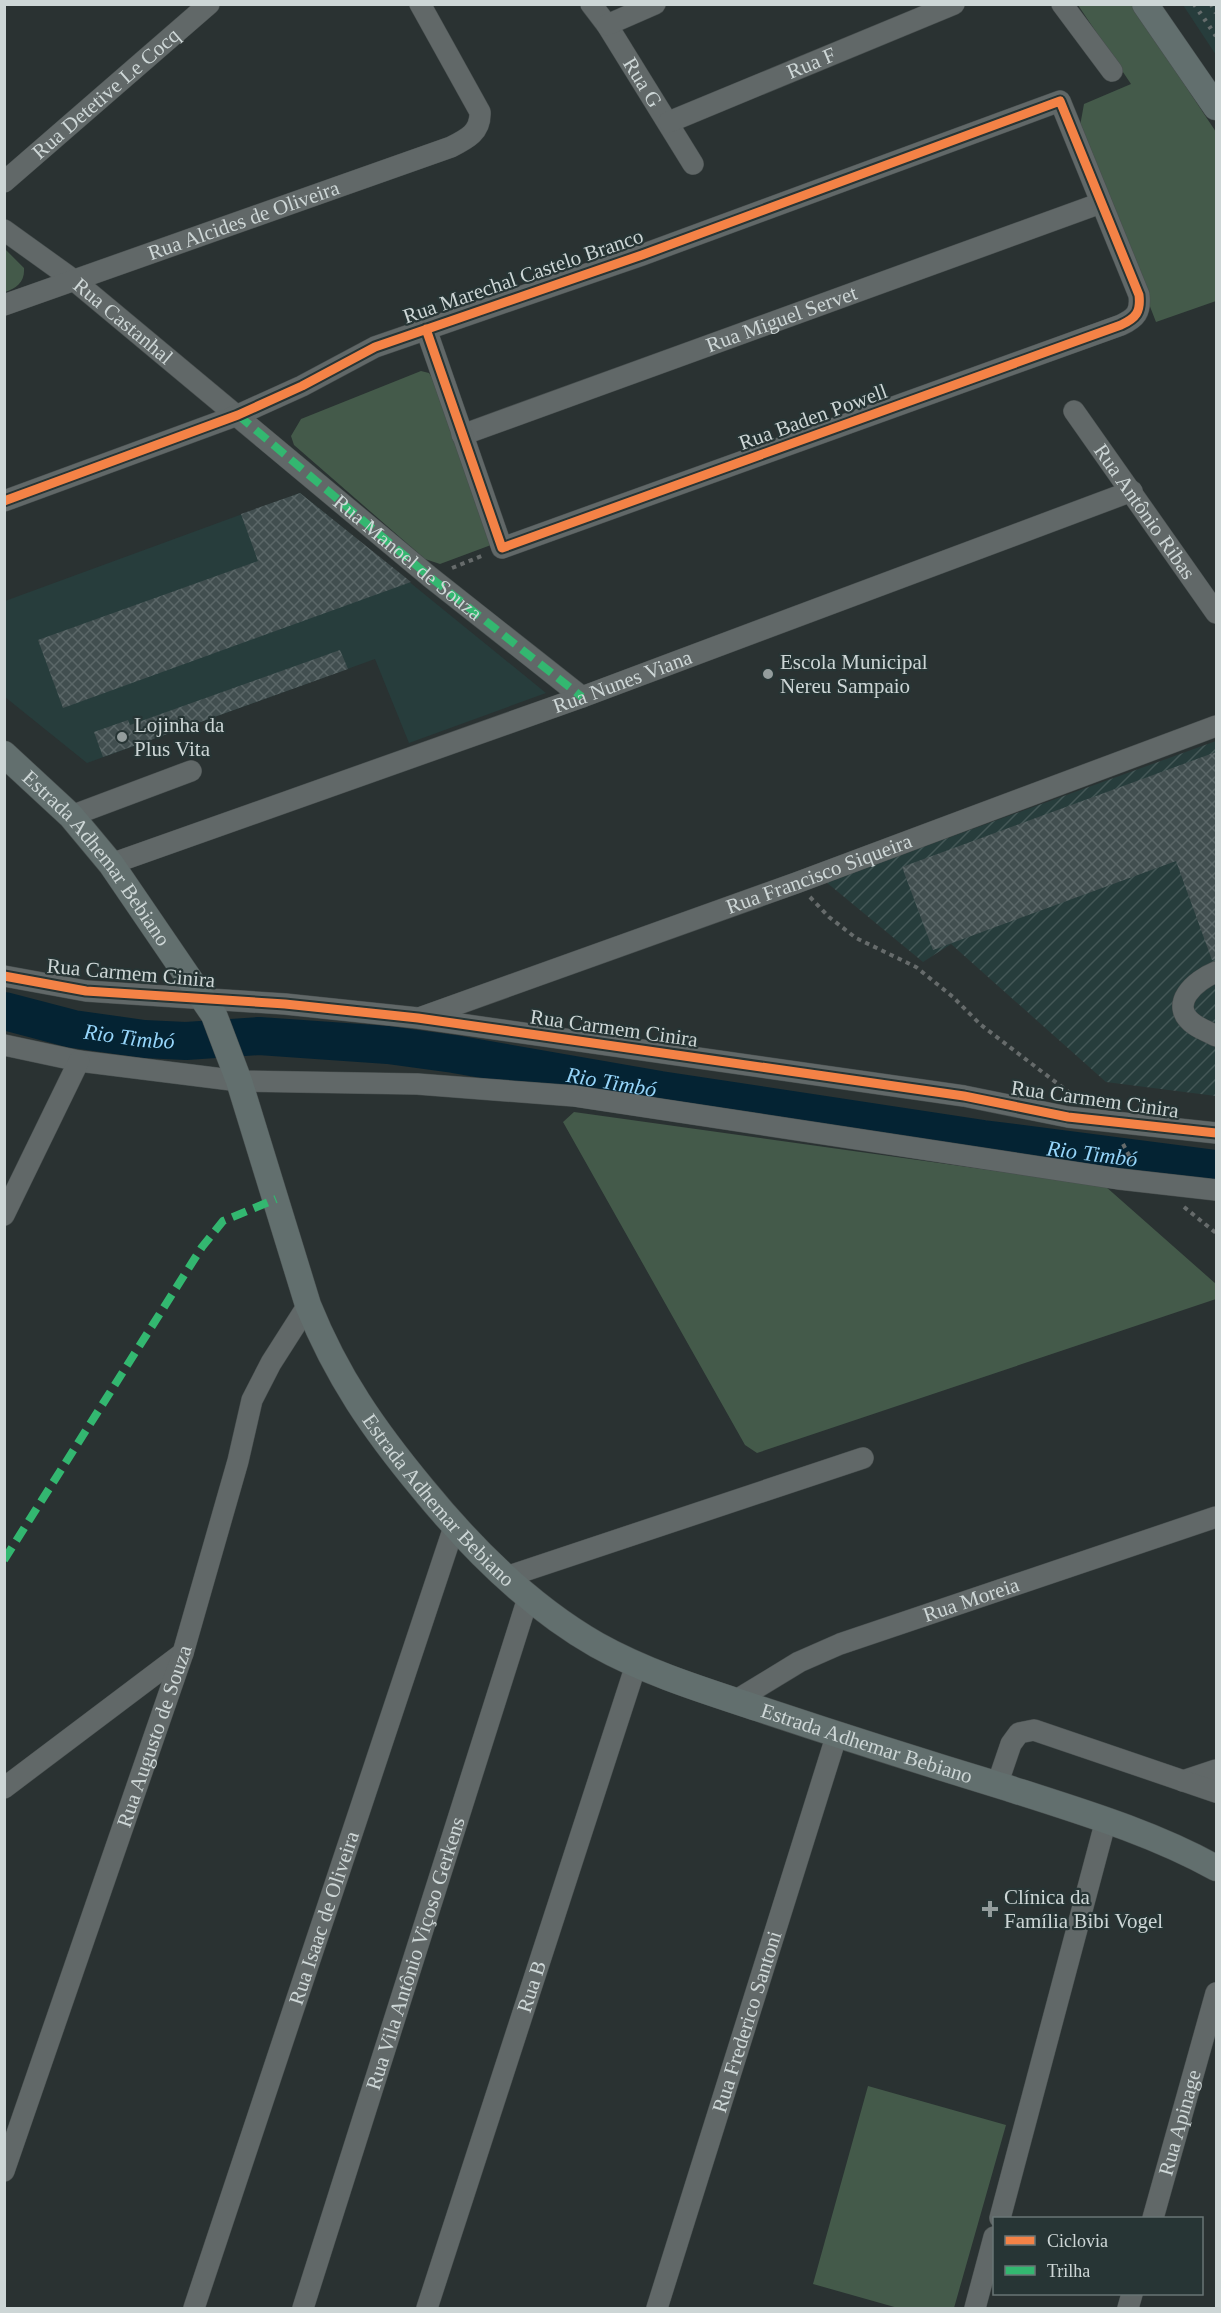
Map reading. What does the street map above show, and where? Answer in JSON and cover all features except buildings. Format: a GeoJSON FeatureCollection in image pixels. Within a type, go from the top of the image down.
{"type":"FeatureCollection","features":[{"type":"Feature","properties":{"kind":"main road"},"geometry":{"type":"LineString","coordinates":[[1145,4],[1216,107]]}},
{"type":"Feature","properties":{"kind":"main road","name":"Estrada Adhemar Bebiano"},"geometry":{"type":"LineString","coordinates":[[4,754],[71,816],[111,864],[209,1006],[236,1072],[308,1305],[320,1334],[352,1395],[371,1424],[454,1527],[528,1598],[595,1644],[636,1665],[735,1701],[1106,1820],[1183,1850],[1216,1868]]}},
{"type":"Feature","properties":{"kind":"street","name":"Rua Detetive Le Cocq"},"geometry":{"type":"LineString","coordinates":[[4,182],[209,4]]}},
{"type":"Feature","properties":{"kind":"street","name":"Rua Alcides de Oliveira"},"geometry":{"type":"LineString","coordinates":[[4,305],[451,147],[477,130],[480,112],[474,98],[420,4]]}},
{"type":"Feature","properties":{"kind":"street","name":"Rua G"},"geometry":{"type":"LineString","coordinates":[[591,4],[607,24],[693,164]]}},
{"type":"Feature","properties":{"kind":"street"},"geometry":{"type":"LineString","coordinates":[[607,24],[655,4]]}},
{"type":"Feature","properties":{"kind":"street","name":"Rua F"},"geometry":{"type":"LineString","coordinates":[[669,122],[954,4]]}},
{"type":"Feature","properties":{"kind":"street"},"geometry":{"type":"LineString","coordinates":[[1062,4],[1112,71]]}},
{"type":"Feature","properties":{"kind":"street","name":"Rua Baden Powell"},"geometry":{"type":"LineString","coordinates":[[502,548],[1133,319],[1138,312],[1139,295],[1060,101]]}},
{"type":"Feature","properties":{"kind":"street","name":"Rua Marechal Castelo Branco"},"geometry":{"type":"LineString","coordinates":[[4,501],[238,415],[302,386],[375,347],[642,255],[1060,101]]}},
{"type":"Feature","properties":{"kind":"street","name":"Rua Miguel Servet"},"geometry":{"type":"LineString","coordinates":[[462,435],[1101,203]]}},
{"type":"Feature","properties":{"kind":"street","name":"Rua Castanhal"},"geometry":{"type":"LineString","coordinates":[[4,230],[75,280],[238,415]]}},
{"type":"Feature","properties":{"kind":"street"},"geometry":{"type":"LineString","coordinates":[[426,329],[502,548]]}},
{"type":"Feature","properties":{"kind":"street","name":"Rua Antônio Ribas"},"geometry":{"type":"LineString","coordinates":[[1074,411],[1216,613]]}},
{"type":"Feature","properties":{"kind":"street","name":"Rua Manoel de Souza"},"geometry":{"type":"LineString","coordinates":[[238,415],[430,577],[582,697]]}},
{"type":"Feature","properties":{"kind":"street","name":"Rua Nunes Viana"},"geometry":{"type":"LineString","coordinates":[[111,864],[582,697],[1132,491]]}},
{"type":"Feature","properties":{"kind":"street","name":"Rua Francisco Siqueira"},"geometry":{"type":"LineString","coordinates":[[418,1018],[796,883],[1216,726]]}},
{"type":"Feature","properties":{"kind":"street"},"geometry":{"type":"LineString","coordinates":[[71,816],[191,771]]}},
{"type":"Feature","properties":{"kind":"street"},"geometry":{"type":"LineString","coordinates":[[1216,972],[1204,977],[1189,989],[1183,1001],[1185,1013],[1193,1024],[1216,1036]]}},
{"type":"Feature","properties":{"kind":"street","name":"Rua Carmem Cinira"},"geometry":{"type":"LineString","coordinates":[[4,976],[86,991],[209,1006],[418,1018],[964,1096],[1108,1122],[1216,1133]]}},
{"type":"Feature","properties":{"kind":"street"},"geometry":{"type":"LineString","coordinates":[[1193,1024],[1216,1016]]}},
{"type":"Feature","properties":{"kind":"street"},"geometry":{"type":"LineString","coordinates":[[4,1045],[79,1061],[574,1096],[1119,1179],[1216,1190]]}},
{"type":"Feature","properties":{"kind":"street"},"geometry":{"type":"LineString","coordinates":[[4,1215],[79,1061]]}},
{"type":"Feature","properties":{"kind":"street","name":"Rua Augusto de Souza"},"geometry":{"type":"LineString","coordinates":[[4,2171],[183,1653],[252,1400],[271,1363],[308,1305]]}},
{"type":"Feature","properties":{"kind":"street"},"geometry":{"type":"LineString","coordinates":[[506,1577],[863,1458]]}},
{"type":"Feature","properties":{"kind":"street","name":"Rua Moreia"},"geometry":{"type":"LineString","coordinates":[[735,1701],[799,1662],[840,1644],[1216,1517]]}},
{"type":"Feature","properties":{"kind":"street","name":"Rua Isaac de Oliveira"},"geometry":{"type":"LineString","coordinates":[[194,2308],[454,1527]]}},
{"type":"Feature","properties":{"kind":"street","name":"Rua Vila Antônio Viçoso Gerkens"},"geometry":{"type":"LineString","coordinates":[[303,2308],[528,1598]]}},
{"type":"Feature","properties":{"kind":"street"},"geometry":{"type":"LineString","coordinates":[[4,1788],[183,1653]]}},
{"type":"Feature","properties":{"kind":"street","name":"Rua B"},"geometry":{"type":"LineString","coordinates":[[427,2308],[636,1665]]}},
{"type":"Feature","properties":{"kind":"street"},"geometry":{"type":"LineString","coordinates":[[997,1785],[1011,1744],[1019,1733],[1026,1730],[1050,1734],[1216,1792]]}},
{"type":"Feature","properties":{"kind":"street","name":"Rua Frederico Santoni"},"geometry":{"type":"LineString","coordinates":[[657,2308],[837,1734]]}},
{"type":"Feature","properties":{"kind":"street"},"geometry":{"type":"LineString","coordinates":[[1183,1781],[1216,1770]]}},
{"type":"Feature","properties":{"kind":"street"},"geometry":{"type":"LineString","coordinates":[[1000,2217],[1106,1820]]}},
{"type":"Feature","properties":{"kind":"street","name":"Rua Apinage"},"geometry":{"type":"LineString","coordinates":[[1153,2217],[1216,1993]]}},
{"type":"Feature","properties":{"kind":"street"},"geometry":{"type":"LineString","coordinates":[[975,2308],[993,2241]]}},
{"type":"Feature","properties":{"kind":"path"},"geometry":{"type":"LineString","coordinates":[[430,577],[502,548]]}},
{"type":"Feature","properties":{"kind":"path"},"geometry":{"type":"LineString","coordinates":[[796,883],[829,917],[856,938],[916,967],[953,997],[981,1025],[1108,1122],[1123,1145]]}},
{"type":"Feature","properties":{"kind":"shaded area"},"geometry":{"type":"Polygon","coordinates":[[[1183,5],[1216,5],[1216,55],[1210,46],[1183,5]]]}},
{"type":"Feature","properties":{"kind":"shaded area"},"geometry":{"type":"Polygon","coordinates":[[[300,493],[546,693],[409,743],[375,659],[87,763],[5,697],[5,601],[300,493]]]}},
{"type":"Feature","properties":{"kind":"shaded area"},"geometry":{"type":"Polygon","coordinates":[[[1216,741],[1216,1096],[1106,1082],[951,944],[923,962],[826,882],[1216,741]]]}},
{"type":"Feature","properties":{"kind":"green space"},"geometry":{"type":"Polygon","coordinates":[[[1078,5],[1132,5],[1216,132],[1216,301],[1156,322],[1080,126],[1084,104],[1131,84],[1078,5]]]}},
{"type":"Feature","properties":{"kind":"green space"},"geometry":{"type":"Polygon","coordinates":[[[5,249],[24,268],[19,284],[5,292],[5,249]]]}},
{"type":"Feature","properties":{"kind":"green space"},"geometry":{"type":"Polygon","coordinates":[[[421,371],[429,373],[434,381],[491,545],[440,564],[425,559],[294,445],[291,436],[301,419],[421,371]]]}},
{"type":"Feature","properties":{"kind":"green space"},"geometry":{"type":"Polygon","coordinates":[[[574,1112],[1105,1186],[1216,1284],[1216,1299],[757,1453],[745,1445],[563,1122],[574,1112]]]}},
{"type":"Feature","properties":{"kind":"green space"},"geometry":{"type":"Polygon","coordinates":[[[868,2086],[1006,2125],[954,2308],[898,2308],[813,2284],[868,2086]]]}},
{"type":"Feature","properties":{"kind":"waterway","name":"Rio Timbó"},"geometry":{"type":"LineString","coordinates":[[4,1011],[73,1029],[144,1039],[186,1041],[259,1036],[388,1045],[454,1054],[660,1090],[983,1139],[1216,1169]]}},
{"type":"Feature","properties":{"kind":"railway"},"geometry":{"type":"LineString","coordinates":[[1194,4],[1216,36]]}},
{"type":"Feature","properties":{"kind":"railway"},"geometry":{"type":"LineString","coordinates":[[1211,4],[1216,13]]}},
{"type":"Feature","properties":{"kind":"marked path"},"geometry":{"type":"LineString","coordinates":[[238,415],[430,577],[582,697]]}},
{"type":"Feature","properties":{"kind":"marked path"},"geometry":{"type":"LineString","coordinates":[[4,1560],[202,1247],[223,1221],[276,1199]]}},
{"type":"Feature","properties":{"kind":"cycle path"},"geometry":{"type":"LineString","coordinates":[[4,501],[238,415],[302,386],[375,347],[642,255],[1060,101],[1139,295],[1136,314],[1121,325],[502,548],[426,329]]}},
{"type":"Feature","properties":{"kind":"cycle path"},"geometry":{"type":"LineString","coordinates":[[4,976],[86,991],[285,1004],[418,1018],[964,1096],[1068,1117],[1216,1133]]}},
{"type":"Feature","properties":{"kind":"place","name":"Escola Municipal Nereu Sampaio"},"geometry":{"type":"Point","coordinates":[768,674]}},
{"type":"Feature","properties":{"kind":"place","name":"Lojinha da Plus Vita"},"geometry":{"type":"Point","coordinates":[122,737]}},
{"type":"Feature","properties":{"kind":"place","name":"Clínica da Família Bibi Vogel"},"geometry":{"type":"Point","coordinates":[990,1909]}}]}
